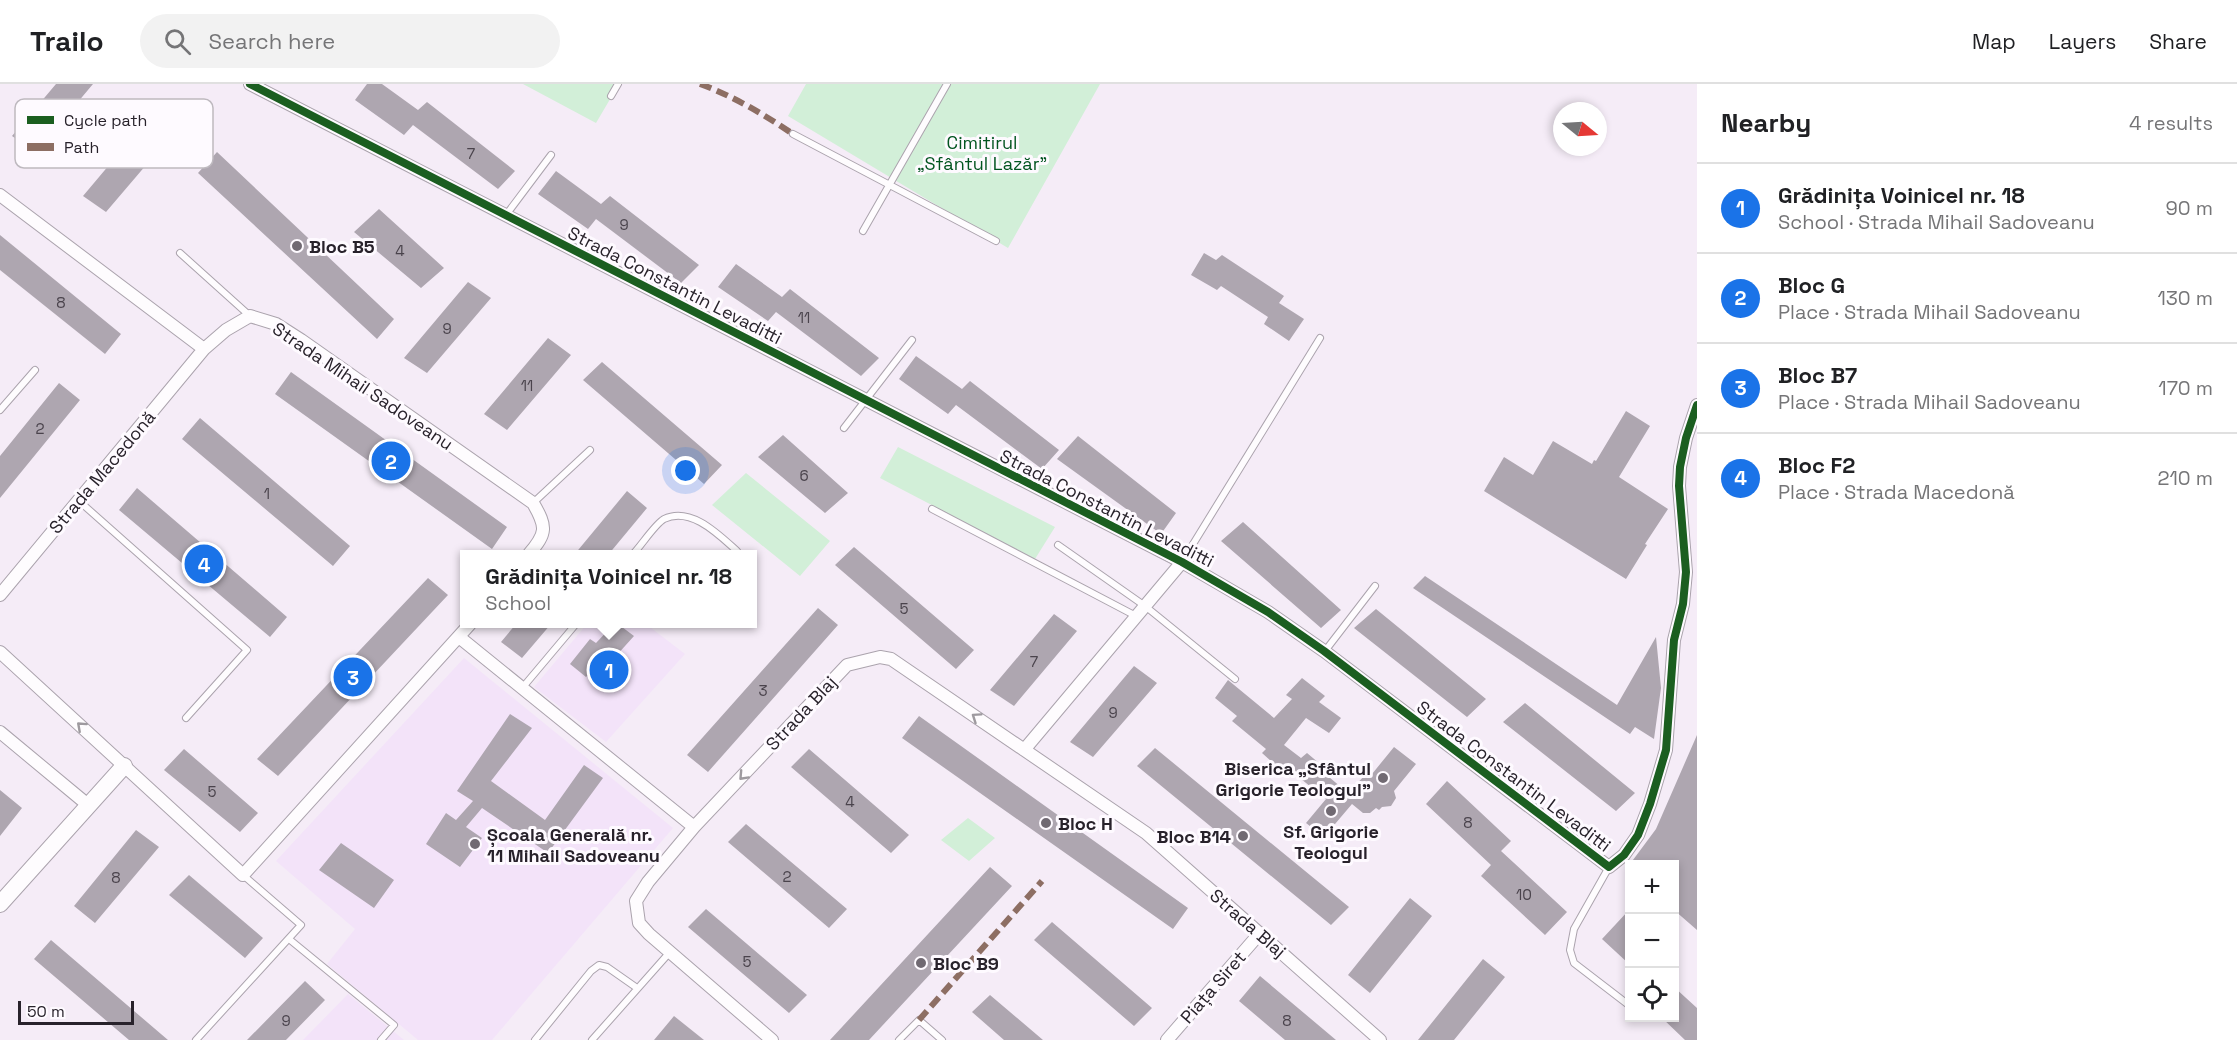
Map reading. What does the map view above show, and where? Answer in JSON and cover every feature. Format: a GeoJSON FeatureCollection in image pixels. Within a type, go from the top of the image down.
{"type":"FeatureCollection","features":[{"type":"Feature","properties":{"kind":"street","name":"Strada Constantin Levaditti"},"geometry":{"type":"LineString","coordinates":[[250,84],[1182,562],[1268,612],[1324,651],[1609,867],[1624,855],[1638,835],[1666,750],[1674,640],[1683,604],[1686,572],[1679,486],[1680,467],[1686,438],[1697,405]]}},
{"type":"Feature","properties":{"kind":"street"},"geometry":{"type":"LineString","coordinates":[[0,195],[204,349]]}},
{"type":"Feature","properties":{"kind":"street","name":"Strada Mihail Sadoveanu"},"geometry":{"type":"LineString","coordinates":[[204,349],[226,330],[250,316],[276,324],[533,503]]}},
{"type":"Feature","properties":{"kind":"street","name":"Strada Macedonă"},"geometry":{"type":"LineString","coordinates":[[0,595],[204,349]]}},
{"type":"Feature","properties":{"kind":"street"},"geometry":{"type":"LineString","coordinates":[[533,503],[543,519],[542,538],[533,550]]}},
{"type":"Feature","properties":{"kind":"street"},"geometry":{"type":"LineString","coordinates":[[1024,750],[1182,562]]}},
{"type":"Feature","properties":{"kind":"street"},"geometry":{"type":"LineString","coordinates":[[0,652],[243,874],[467,628]]}},
{"type":"Feature","properties":{"kind":"street"},"geometry":{"type":"LineString","coordinates":[[459,637],[694,827]]}},
{"type":"Feature","properties":{"kind":"street","name":"Strada Blaj"},"geometry":{"type":"LineString","coordinates":[[670,951],[639,923],[636,901],[641,891],[694,827],[847,665],[880,657],[891,659],[1146,833],[1380,1040]]}},
{"type":"Feature","properties":{"kind":"street"},"geometry":{"type":"LineString","coordinates":[[0,732],[88,805]]}},
{"type":"Feature","properties":{"kind":"street"},"geometry":{"type":"LineString","coordinates":[[0,904],[124,766]]}},
{"type":"Feature","properties":{"kind":"street","name":"Piața Siret"},"geometry":{"type":"LineString","coordinates":[[1167,1040],[1260,933]]}},
{"type":"Feature","properties":{"kind":"street"},"geometry":{"type":"LineString","coordinates":[[670,951],[772,1040]]}},
{"type":"Feature","properties":{"kind":"lane"},"geometry":{"type":"LineString","coordinates":[[611,96],[618,84]]}},
{"type":"Feature","properties":{"kind":"lane"},"geometry":{"type":"LineString","coordinates":[[863,231],[947,84]]}},
{"type":"Feature","properties":{"kind":"lane"},"geometry":{"type":"LineString","coordinates":[[793,134],[996,242]]}},
{"type":"Feature","properties":{"kind":"lane"},"geometry":{"type":"LineString","coordinates":[[506,215],[551,155]]}},
{"type":"Feature","properties":{"kind":"lane"},"geometry":{"type":"LineString","coordinates":[[180,253],[250,316]]}},
{"type":"Feature","properties":{"kind":"lane"},"geometry":{"type":"LineString","coordinates":[[1182,562],[1320,338]]}},
{"type":"Feature","properties":{"kind":"lane"},"geometry":{"type":"LineString","coordinates":[[844,428],[864,399],[912,340]]}},
{"type":"Feature","properties":{"kind":"lane"},"geometry":{"type":"LineString","coordinates":[[0,410],[35,370]]}},
{"type":"Feature","properties":{"kind":"lane"},"geometry":{"type":"LineString","coordinates":[[533,503],[590,450]]}},
{"type":"Feature","properties":{"kind":"lane"},"geometry":{"type":"LineString","coordinates":[[78,500],[247,650],[186,718]]}},
{"type":"Feature","properties":{"kind":"lane"},"geometry":{"type":"LineString","coordinates":[[932,509],[1136,616]]}},
{"type":"Feature","properties":{"kind":"lane"},"geometry":{"type":"LineString","coordinates":[[637,550],[663,520],[677,516],[710,527],[736,550]]}},
{"type":"Feature","properties":{"kind":"lane"},"geometry":{"type":"LineString","coordinates":[[1058,545],[1145,606],[1235,679]]}},
{"type":"Feature","properties":{"kind":"lane"},"geometry":{"type":"LineString","coordinates":[[1324,651],[1375,586]]}},
{"type":"Feature","properties":{"kind":"lane"},"geometry":{"type":"LineString","coordinates":[[523,687],[573,628]]}},
{"type":"Feature","properties":{"kind":"lane"},"geometry":{"type":"LineString","coordinates":[[1609,867],[1574,929],[1570,950],[1574,963],[1625,1003]]}},
{"type":"Feature","properties":{"kind":"lane"},"geometry":{"type":"LineString","coordinates":[[196,1040],[301,925],[243,874]]}},
{"type":"Feature","properties":{"kind":"lane"},"geometry":{"type":"LineString","coordinates":[[289,939],[394,1024],[381,1040]]}},
{"type":"Feature","properties":{"kind":"lane"},"geometry":{"type":"LineString","coordinates":[[592,1040],[670,951]]}},
{"type":"Feature","properties":{"kind":"lane"},"geometry":{"type":"LineString","coordinates":[[536,1040],[591,970],[599,965],[607,967],[637,988]]}},
{"type":"Feature","properties":{"kind":"lane"},"geometry":{"type":"LineString","coordinates":[[899,1040],[919,1020],[942,1040]]}},
{"type":"Feature","properties":{"kind":"shaded area"},"geometry":{"type":"Polygon","coordinates":[[[584,628],[651,628],[685,654],[606,742],[534,687],[584,628]]]}},
{"type":"Feature","properties":{"kind":"shaded area","name":"Școala Generală nr. 11 Mihail Sadoveanu"},"geometry":{"type":"Polygon","coordinates":[[[464,658],[673,828],[492,1040],[418,1040],[327,964],[355,929],[276,861],[464,658]]]}},
{"type":"Feature","properties":{"kind":"shaded area"},"geometry":{"type":"Polygon","coordinates":[[[348,994],[404,1040],[303,1040],[348,994]]]}},
{"type":"Feature","properties":{"kind":"green space"},"geometry":{"type":"Polygon","coordinates":[[[523,84],[619,84],[596,123],[523,84]]]}},
{"type":"Feature","properties":{"kind":"green space","name":"Cimitirul „Sfântul Lazăr”"},"geometry":{"type":"Polygon","coordinates":[[[806,84],[1100,84],[1008,248],[788,116],[806,84]]]}},
{"type":"Feature","properties":{"kind":"green space"},"geometry":{"type":"Polygon","coordinates":[[[898,447],[1055,527],[1035,559],[880,478],[898,447]]]}},
{"type":"Feature","properties":{"kind":"green space"},"geometry":{"type":"Polygon","coordinates":[[[746,473],[830,541],[800,576],[712,505],[746,473]]]}},
{"type":"Feature","properties":{"kind":"green space"},"geometry":{"type":"Polygon","coordinates":[[[968,818],[995,838],[969,861],[941,840],[968,818]]]}},
{"type":"Feature","properties":{"kind":"building"},"geometry":{"type":"Polygon","coordinates":[[[56,84],[93,84],[80,99],[43,99],[56,84]]]}},
{"type":"Feature","properties":{"kind":"building"},"geometry":{"type":"Polygon","coordinates":[[[367,84],[382,84],[418,110],[427,102],[515,171],[498,189],[413,125],[404,135],[355,100],[367,84]]]}},
{"type":"Feature","properties":{"kind":"building","name":"Bloc B5"},"geometry":{"type":"Polygon","coordinates":[[[217,152],[394,319],[377,339],[198,173],[203,168],[213,168],[213,156],[217,152]]]}},
{"type":"Feature","properties":{"kind":"building"},"geometry":{"type":"Polygon","coordinates":[[[107,168],[144,168],[106,212],[83,196],[107,168]]]}},
{"type":"Feature","properties":{"kind":"building"},"geometry":{"type":"Polygon","coordinates":[[[556,171],[601,204],[610,196],[699,265],[681,283],[596,219],[588,229],[538,194],[556,171]]]}},
{"type":"Feature","properties":{"kind":"building"},"geometry":{"type":"Polygon","coordinates":[[[379,209],[444,268],[421,288],[354,232],[379,209]]]}},
{"type":"Feature","properties":{"kind":"building"},"geometry":{"type":"Polygon","coordinates":[[[0,235],[121,334],[105,354],[0,270],[0,235]]]}},
{"type":"Feature","properties":{"kind":"building"},"geometry":{"type":"Polygon","coordinates":[[[1204,253],[1216,260],[1222,255],[1284,296],[1279,303],[1304,319],[1289,341],[1264,324],[1268,317],[1221,286],[1217,290],[1191,275],[1204,253]]]}},
{"type":"Feature","properties":{"kind":"building"},"geometry":{"type":"Polygon","coordinates":[[[736,264],[782,297],[790,289],[879,358],[861,376],[776,312],[768,321],[718,287],[736,264]]]}},
{"type":"Feature","properties":{"kind":"building"},"geometry":{"type":"Polygon","coordinates":[[[468,282],[491,298],[427,373],[404,358],[468,282]]]}},
{"type":"Feature","properties":{"kind":"building"},"geometry":{"type":"Polygon","coordinates":[[[548,338],[571,355],[507,430],[484,414],[548,338]]]}},
{"type":"Feature","properties":{"kind":"building"},"geometry":{"type":"Polygon","coordinates":[[[916,356],[962,389],[970,381],[1059,450],[1042,469],[956,405],[948,414],[899,379],[916,356]]]}},
{"type":"Feature","properties":{"kind":"building"},"geometry":{"type":"Polygon","coordinates":[[[602,362],[722,465],[704,484],[583,380],[602,362]]]}},
{"type":"Feature","properties":{"kind":"building"},"geometry":{"type":"Polygon","coordinates":[[[291,372],[507,527],[492,549],[275,394],[291,372]]]}},
{"type":"Feature","properties":{"kind":"building"},"geometry":{"type":"Polygon","coordinates":[[[59,383],[80,400],[0,498],[0,456],[59,383]]]}},
{"type":"Feature","properties":{"kind":"building"},"geometry":{"type":"Polygon","coordinates":[[[1626,411],[1650,426],[1619,477],[1668,509],[1626,579],[1484,491],[1504,457],[1533,475],[1553,441],[1592,464],[1626,411]]]}},
{"type":"Feature","properties":{"kind":"building"},"geometry":{"type":"Polygon","coordinates":[[[200,418],[350,546],[333,566],[182,439],[200,418]]]}},
{"type":"Feature","properties":{"kind":"building"},"geometry":{"type":"Polygon","coordinates":[[[783,435],[848,493],[825,513],[758,457],[783,435]]]}},
{"type":"Feature","properties":{"kind":"building"},"geometry":{"type":"Polygon","coordinates":[[[1078,436],[1176,513],[1161,534],[1057,459],[1078,436]]]}},
{"type":"Feature","properties":{"kind":"building"},"geometry":{"type":"Polygon","coordinates":[[[137,488],[287,617],[270,637],[119,510],[137,488]]]}},
{"type":"Feature","properties":{"kind":"building"},"geometry":{"type":"Polygon","coordinates":[[[627,491],[647,508],[612,550],[578,550],[627,491]]]}},
{"type":"Feature","properties":{"kind":"building"},"geometry":{"type":"Polygon","coordinates":[[[1243,522],[1341,610],[1321,628],[1221,541],[1243,522]]]}},
{"type":"Feature","properties":{"kind":"building"},"geometry":{"type":"Polygon","coordinates":[[[854,547],[974,650],[956,669],[835,565],[854,547]]]}},
{"type":"Feature","properties":{"kind":"building"},"geometry":{"type":"Polygon","coordinates":[[[1425,576],[1617,705],[1656,637],[1661,688],[1654,739],[1635,727],[1630,734],[1413,588],[1425,576]]]}},
{"type":"Feature","properties":{"kind":"building"},"geometry":{"type":"Polygon","coordinates":[[[428,578],[448,595],[278,776],[257,759],[428,578]]]}},
{"type":"Feature","properties":{"kind":"building"},"geometry":{"type":"Polygon","coordinates":[[[818,608],[838,625],[708,772],[687,755],[818,608]]]}},
{"type":"Feature","properties":{"kind":"building"},"geometry":{"type":"Polygon","coordinates":[[[1376,609],[1486,699],[1467,717],[1354,628],[1376,609]]]}},
{"type":"Feature","properties":{"kind":"building"},"geometry":{"type":"Polygon","coordinates":[[[1054,614],[1077,631],[1014,706],[990,690],[1054,614]]]}},
{"type":"Feature","properties":{"kind":"building"},"geometry":{"type":"Polygon","coordinates":[[[513,628],[548,628],[522,658],[501,642],[513,628]]]}},
{"type":"Feature","properties":{"kind":"building"},"geometry":{"type":"Polygon","coordinates":[[[610,628],[623,628],[634,636],[616,656],[626,664],[606,684],[591,672],[586,677],[570,664],[590,639],[596,643],[610,628]]]}},
{"type":"Feature","properties":{"kind":"building"},"geometry":{"type":"Polygon","coordinates":[[[1134,666],[1157,683],[1093,757],[1070,742],[1134,666]]]}},
{"type":"Feature","properties":{"kind":"building"},"geometry":{"type":"Polygon","coordinates":[[[1302,678],[1325,696],[1319,702],[1341,718],[1329,733],[1306,718],[1284,745],[1301,758],[1307,753],[1332,774],[1329,777],[1348,793],[1366,774],[1372,774],[1394,747],[1416,764],[1394,791],[1396,798],[1391,806],[1363,813],[1352,804],[1324,837],[1306,823],[1326,799],[1296,775],[1290,778],[1262,753],[1266,749],[1232,721],[1237,716],[1215,698],[1228,680],[1274,718],[1292,699],[1286,695],[1302,678]]]}},
{"type":"Feature","properties":{"kind":"building"},"geometry":{"type":"Polygon","coordinates":[[[1525,703],[1635,793],[1616,811],[1503,722],[1525,703]]]}},
{"type":"Feature","properties":{"kind":"building"},"geometry":{"type":"Polygon","coordinates":[[[510,714],[532,728],[491,781],[545,820],[584,765],[603,778],[548,853],[482,808],[466,827],[482,838],[460,867],[426,844],[446,813],[456,820],[473,801],[457,791],[510,714]]]}},
{"type":"Feature","properties":{"kind":"building","name":"Bloc H"},"geometry":{"type":"Polygon","coordinates":[[[919,716],[1188,908],[1173,929],[902,738],[919,716]]]}},
{"type":"Feature","properties":{"kind":"building"},"geometry":{"type":"Polygon","coordinates":[[[1697,735],[1697,930],[1679,914],[1679,860],[1633,860],[1656,829],[1697,735]]]}},
{"type":"Feature","properties":{"kind":"building","name":"Bloc B14"},"geometry":{"type":"Polygon","coordinates":[[[1155,748],[1349,907],[1331,925],[1137,766],[1155,748]]]}},
{"type":"Feature","properties":{"kind":"building"},"geometry":{"type":"Polygon","coordinates":[[[184,749],[258,813],[240,832],[164,770],[184,749]]]}},
{"type":"Feature","properties":{"kind":"building"},"geometry":{"type":"Polygon","coordinates":[[[809,749],[909,835],[891,853],[791,767],[809,749]]]}},
{"type":"Feature","properties":{"kind":"building"},"geometry":{"type":"Polygon","coordinates":[[[1447,781],[1511,841],[1501,851],[1567,912],[1545,935],[1481,876],[1491,865],[1426,804],[1447,781]]]}},
{"type":"Feature","properties":{"kind":"building"},"geometry":{"type":"Polygon","coordinates":[[[0,790],[22,808],[0,836],[0,790]]]}},
{"type":"Feature","properties":{"kind":"building"},"geometry":{"type":"Polygon","coordinates":[[[746,824],[847,909],[829,928],[728,842],[746,824]]]}},
{"type":"Feature","properties":{"kind":"building"},"geometry":{"type":"Polygon","coordinates":[[[136,830],[159,847],[95,923],[74,906],[136,830]]]}},
{"type":"Feature","properties":{"kind":"building"},"geometry":{"type":"Polygon","coordinates":[[[341,843],[394,880],[374,908],[319,870],[341,843]]]}},
{"type":"Feature","properties":{"kind":"building","name":"Bloc B9"},"geometry":{"type":"Polygon","coordinates":[[[990,867],[1012,886],[869,1040],[830,1040],[990,867]]]}},
{"type":"Feature","properties":{"kind":"building"},"geometry":{"type":"Polygon","coordinates":[[[189,875],[263,938],[245,958],[169,895],[189,875]]]}},
{"type":"Feature","properties":{"kind":"building"},"geometry":{"type":"Polygon","coordinates":[[[1410,898],[1432,916],[1370,993],[1348,975],[1410,898]]]}},
{"type":"Feature","properties":{"kind":"building"},"geometry":{"type":"Polygon","coordinates":[[[706,909],[807,995],[789,1013],[688,927],[706,909]]]}},
{"type":"Feature","properties":{"kind":"building"},"geometry":{"type":"Polygon","coordinates":[[[1625,914],[1625,960],[1602,939],[1625,914]]]}},
{"type":"Feature","properties":{"kind":"building"},"geometry":{"type":"Polygon","coordinates":[[[1052,922],[1152,1008],[1134,1026],[1034,940],[1052,922]]]}},
{"type":"Feature","properties":{"kind":"building"},"geometry":{"type":"Polygon","coordinates":[[[51,940],[168,1040],[129,1040],[34,959],[51,940]]]}},
{"type":"Feature","properties":{"kind":"building"},"geometry":{"type":"Polygon","coordinates":[[[1483,959],[1505,977],[1454,1040],[1418,1040],[1483,959]]]}},
{"type":"Feature","properties":{"kind":"building"},"geometry":{"type":"Polygon","coordinates":[[[1260,976],[1336,1040],[1285,1040],[1239,1001],[1260,976]]]}},
{"type":"Feature","properties":{"kind":"building"},"geometry":{"type":"Polygon","coordinates":[[[305,981],[325,1000],[286,1040],[247,1040],[305,981]]]}},
{"type":"Feature","properties":{"kind":"building"},"geometry":{"type":"Polygon","coordinates":[[[1679,992],[1697,1008],[1697,1040],[1685,1040],[1666,1022],[1679,1022],[1679,992]]]}},
{"type":"Feature","properties":{"kind":"building"},"geometry":{"type":"Polygon","coordinates":[[[990,995],[1043,1040],[1004,1040],[972,1012],[990,995]]]}},
{"type":"Feature","properties":{"kind":"building"},"geometry":{"type":"Polygon","coordinates":[[[674,1016],[704,1040],[654,1040],[674,1016]]]}},
{"type":"Feature","properties":{"kind":"marked path"},"geometry":{"type":"LineString","coordinates":[[700,84],[748,106],[793,134]]}},
{"type":"Feature","properties":{"kind":"marked path"},"geometry":{"type":"LineString","coordinates":[[919,1020],[1042,881]]}},
{"type":"Feature","properties":{"kind":"cycle path"},"geometry":{"type":"LineString","coordinates":[[250,84],[1182,562],[1268,612],[1324,651],[1609,867],[1624,855],[1638,835],[1666,750],[1674,640],[1683,604],[1686,572],[1679,486],[1680,467],[1686,438],[1697,405]]}},
{"type":"Feature","properties":{"kind":"place","name":"Bloc B5"},"geometry":{"type":"Point","coordinates":[297,246]}},
{"type":"Feature","properties":{"kind":"place","name":"Bloc G"},"geometry":{"type":"Point","coordinates":[391,461]}},
{"type":"Feature","properties":{"kind":"place","name":"Bloc F2"},"geometry":{"type":"Point","coordinates":[204,564]}},
{"type":"Feature","properties":{"kind":"place","name":"Grădinița Voinicel nr. 18"},"geometry":{"type":"Point","coordinates":[609,670]}},
{"type":"Feature","properties":{"kind":"place","name":"Bloc B7"},"geometry":{"type":"Point","coordinates":[353,677]}},
{"type":"Feature","properties":{"kind":"place","name":"Biserica „Sfântul Grigorie Teologul\""},"geometry":{"type":"Point","coordinates":[1383,778]}},
{"type":"Feature","properties":{"kind":"place","name":"Sf. Grigorie Teologul"},"geometry":{"type":"Point","coordinates":[1331,811]}},
{"type":"Feature","properties":{"kind":"place","name":"Bloc H"},"geometry":{"type":"Point","coordinates":[1046,823]}},
{"type":"Feature","properties":{"kind":"place","name":"Bloc B14"},"geometry":{"type":"Point","coordinates":[1243,836]}},
{"type":"Feature","properties":{"kind":"place","name":"Școala Generală nr. 11 Mihail Sadoveanu"},"geometry":{"type":"Point","coordinates":[475,844]}},
{"type":"Feature","properties":{"kind":"place","name":"Bloc B9"},"geometry":{"type":"Point","coordinates":[921,963]}}]}
